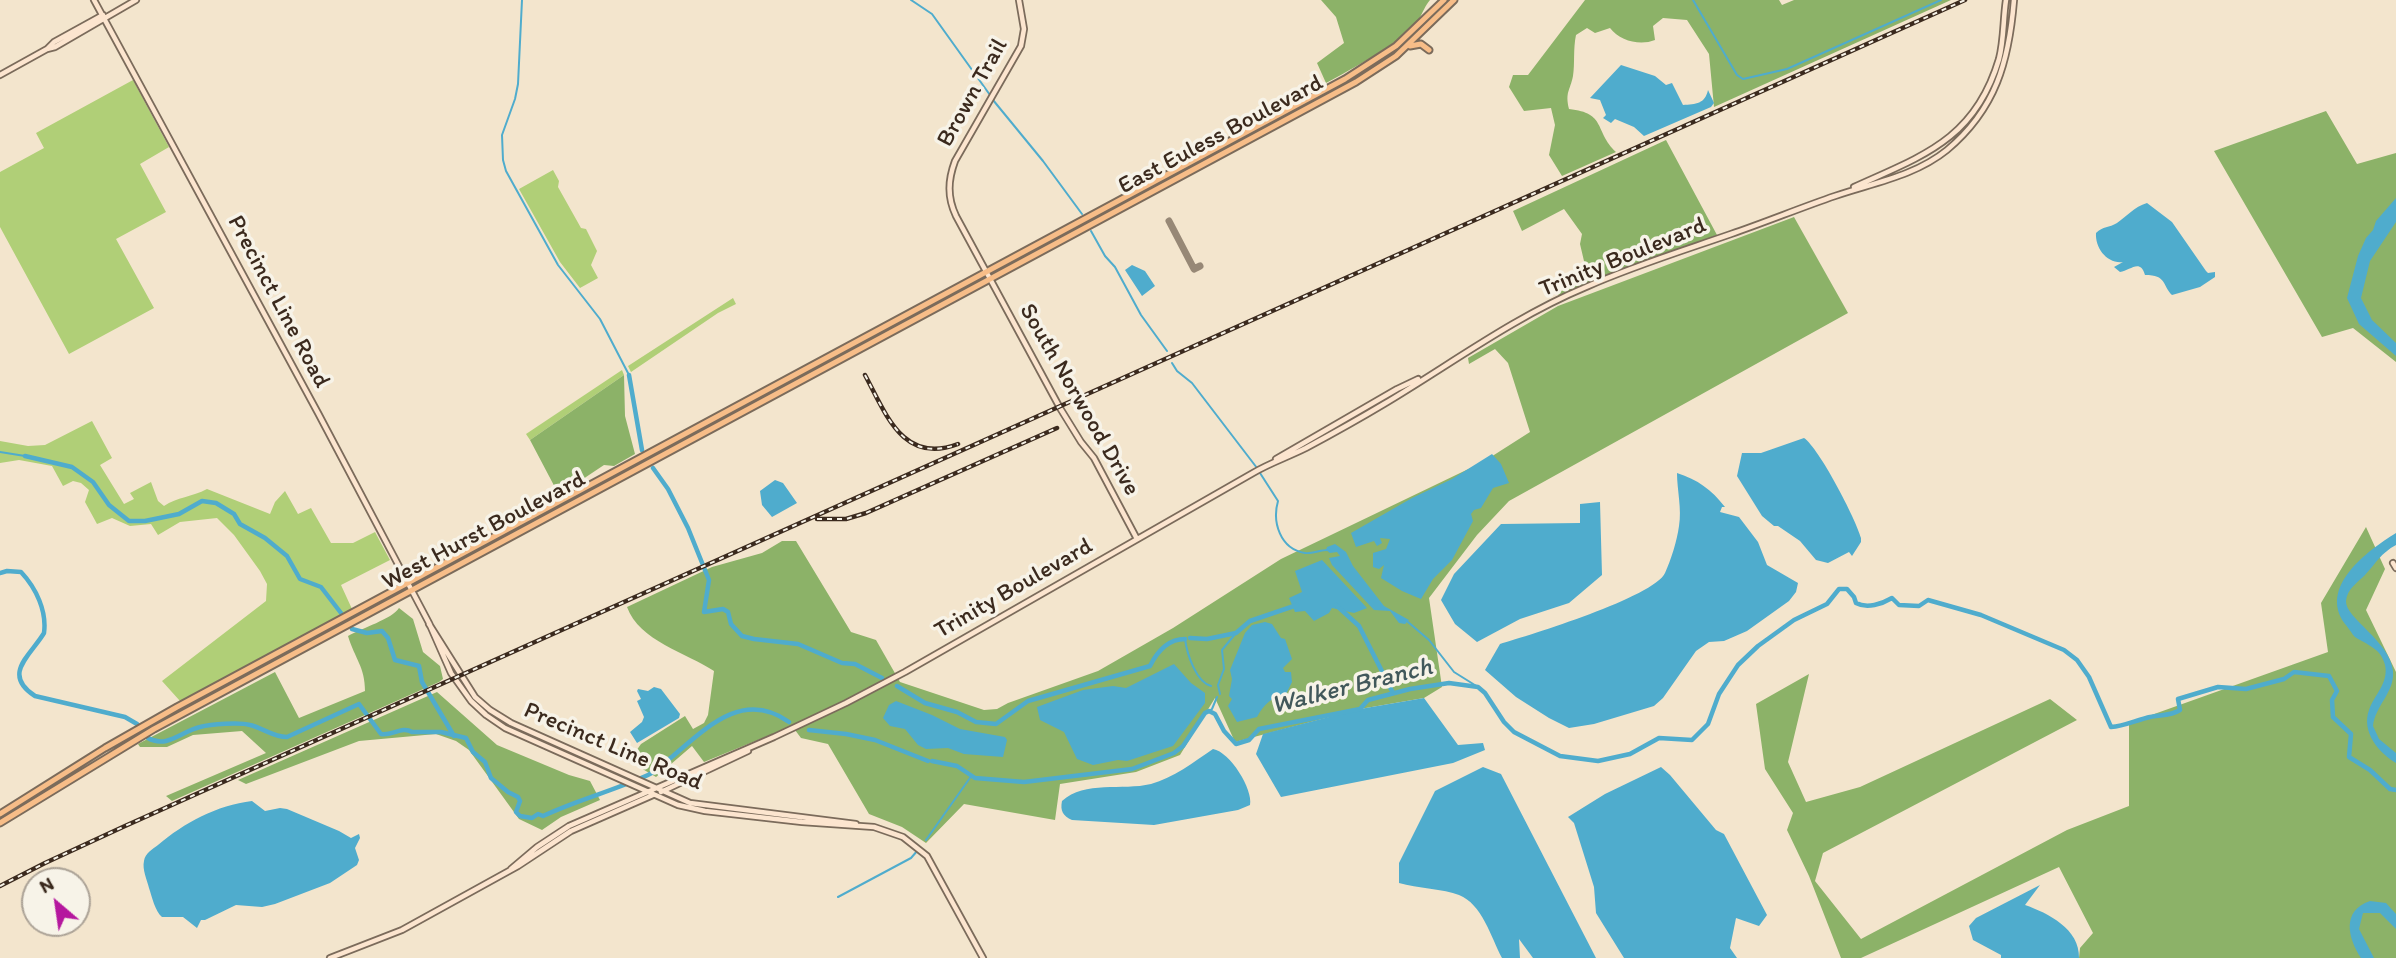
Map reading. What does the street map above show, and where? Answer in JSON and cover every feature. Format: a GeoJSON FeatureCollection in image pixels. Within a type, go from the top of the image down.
{"type":"FeatureCollection","features":[{"type":"Feature","properties":{"kind":"main road","name":"Precinct Line Road"},"geometry":{"type":"LineString","coordinates":[[94,0],[412,590],[442,654],[465,688],[477,703],[505,728],[646,788]]}},
{"type":"Feature","properties":{"kind":"main road"},"geometry":{"type":"LineString","coordinates":[[0,75],[47,49],[54,42],[136,0]]}},
{"type":"Feature","properties":{"kind":"main road","name":"Brown Trail"},"geometry":{"type":"LineString","coordinates":[[951,203],[950,178],[955,160],[1022,42],[1024,30],[1019,0]]}},
{"type":"Feature","properties":{"kind":"main road","name":"East Euless Boulevard"},"geometry":{"type":"LineString","coordinates":[[986,272],[1357,73],[1409,36],[1444,0]]}},
{"type":"Feature","properties":{"kind":"main road","name":"East Euless Boulevard"},"geometry":{"type":"LineString","coordinates":[[989,279],[1356,82],[1396,56],[1454,0]]}},
{"type":"Feature","properties":{"kind":"main road","name":"Trinity Boulevard"},"geometry":{"type":"LineString","coordinates":[[511,869],[554,835],[646,788],[654,792],[679,784],[887,681],[1267,465],[1357,420],[1554,301],[1588,286],[1837,195],[1922,158],[1965,122],[1986,91],[1999,58],[2006,0]]}},
{"type":"Feature","properties":{"kind":"main road","name":"Trinity Boulevard"},"geometry":{"type":"LineString","coordinates":[[1837,195],[1891,179],[1920,167],[1945,152],[1967,131],[1984,109],[2002,73],[2008,50],[2014,0]]}},
{"type":"Feature","properties":{"kind":"main road"},"geometry":{"type":"LineString","coordinates":[[1396,56],[1416,44],[1429,50]]}},
{"type":"Feature","properties":{"kind":"main road","name":"South Norwood Drive"},"geometry":{"type":"LineString","coordinates":[[951,203],[989,279],[1071,426],[1094,458],[1137,539]]}},
{"type":"Feature","properties":{"kind":"main road","name":"West Hurst Boulevard"},"geometry":{"type":"LineString","coordinates":[[0,814],[146,725],[986,272]]}},
{"type":"Feature","properties":{"kind":"main road","name":"West Hurst Boulevard"},"geometry":{"type":"LineString","coordinates":[[0,823],[143,735],[989,279]]}},
{"type":"Feature","properties":{"kind":"main road"},"geometry":{"type":"LineString","coordinates":[[598,481],[602,487]]}},
{"type":"Feature","properties":{"kind":"main road","name":"Precinct Line Road"},"geometry":{"type":"LineString","coordinates":[[477,703],[511,723],[616,771],[646,788]]}},
{"type":"Feature","properties":{"kind":"main road","name":"Trinity Boulevard"},"geometry":{"type":"LineString","coordinates":[[330,958],[402,930],[511,869],[571,831],[774,737]]}},
{"type":"Feature","properties":{"kind":"main road"},"geometry":{"type":"LineString","coordinates":[[679,784],[675,790],[680,800]]}},
{"type":"Feature","properties":{"kind":"main road","name":"Precinct Line Road"},"geometry":{"type":"LineString","coordinates":[[662,791],[680,800],[720,810],[842,821],[874,828]]}},
{"type":"Feature","properties":{"kind":"main road"},"geometry":{"type":"LineString","coordinates":[[654,792],[678,805],[720,810],[729,814],[874,828],[898,834],[923,850],[983,958]]}},
{"type":"Feature","properties":{"kind":"main road"},"geometry":{"type":"LineString","coordinates":[[729,814],[732,811],[770,813]]}},
{"type":"Feature","properties":{"kind":"green space"},"geometry":{"type":"Polygon","coordinates":[[[1321,0],[1430,0],[1412,28],[1402,36],[1326,83],[1317,63],[1344,43],[1336,17],[1321,0]]]}},
{"type":"Feature","properties":{"kind":"green space"},"geometry":{"type":"Polygon","coordinates":[[[1585,0],[1779,0],[1782,5],[1794,0],[1951,0],[1714,107],[1709,54],[1687,20],[1663,18],[1653,26],[1655,40],[1643,42],[1625,39],[1610,28],[1595,33],[1587,28],[1576,35],[1573,76],[1568,95],[1569,109],[1589,114],[1595,119],[1616,152],[1562,176],[1549,155],[1555,125],[1551,108],[1524,111],[1509,87],[1513,75],[1528,75],[1585,0]]]}},
{"type":"Feature","properties":{"kind":"green space"},"geometry":{"type":"Polygon","coordinates":[[[133,80],[169,147],[140,164],[166,212],[116,239],[154,308],[69,354],[0,227],[0,172],[44,148],[36,133],[133,80]]]}},
{"type":"Feature","properties":{"kind":"green space"},"geometry":{"type":"Polygon","coordinates":[[[2326,111],[2357,164],[2396,153],[2396,362],[2353,328],[2322,337],[2214,151],[2326,111]]]}},
{"type":"Feature","properties":{"kind":"green space"},"geometry":{"type":"Polygon","coordinates":[[[1666,140],[1717,235],[1559,296],[1557,293],[1588,278],[1580,244],[1582,234],[1564,209],[1522,231],[1513,211],[1666,140]]]}},
{"type":"Feature","properties":{"kind":"green space"},"geometry":{"type":"Polygon","coordinates":[[[553,170],[559,181],[558,187],[597,251],[591,265],[598,278],[580,288],[560,262],[519,189],[553,170]]]}},
{"type":"Feature","properties":{"kind":"green space"},"geometry":{"type":"Polygon","coordinates":[[[1794,217],[1848,313],[1509,501],[1477,535],[1429,598],[1442,687],[1424,698],[1360,709],[1235,742],[1215,698],[1180,755],[1136,772],[1060,784],[1055,820],[964,804],[926,843],[902,827],[869,814],[828,744],[801,738],[792,726],[704,762],[692,746],[656,777],[629,761],[641,744],[685,716],[693,729],[704,723],[708,715],[714,671],[665,645],[642,629],[627,607],[712,567],[762,553],[782,541],[796,541],[851,632],[876,640],[900,682],[984,710],[997,709],[1098,671],[1173,628],[1281,559],[1483,462],[1530,432],[1508,363],[1495,349],[1469,364],[1468,358],[1558,306],[1794,217]]]}},
{"type":"Feature","properties":{"kind":"green space"},"geometry":{"type":"Polygon","coordinates":[[[733,298],[736,304],[718,313],[631,372],[628,366],[733,298]]]}},
{"type":"Feature","properties":{"kind":"green space"},"geometry":{"type":"Polygon","coordinates":[[[622,370],[624,375],[530,440],[526,434],[622,370]]]}},
{"type":"Feature","properties":{"kind":"green space"},"geometry":{"type":"Polygon","coordinates":[[[624,375],[625,416],[635,454],[614,466],[604,465],[559,495],[530,440],[624,375]]]}},
{"type":"Feature","properties":{"kind":"green space"},"geometry":{"type":"Polygon","coordinates":[[[92,421],[112,458],[100,465],[124,504],[134,499],[130,493],[151,482],[158,501],[164,506],[207,489],[270,514],[275,502],[285,491],[298,514],[311,508],[331,543],[353,543],[375,532],[390,560],[341,585],[352,609],[180,701],[162,681],[266,601],[267,584],[234,535],[217,518],[180,522],[158,535],[151,524],[130,526],[112,518],[97,524],[85,502],[89,490],[81,483],[73,481],[63,486],[52,466],[19,460],[0,463],[0,441],[28,446],[45,445],[92,421]]]}},
{"type":"Feature","properties":{"kind":"green space"},"geometry":{"type":"Polygon","coordinates":[[[2366,527],[2385,569],[2366,610],[2396,672],[2396,958],[2079,958],[2080,948],[2093,933],[2059,867],[1861,958],[1841,958],[1809,876],[1787,830],[1793,813],[1765,769],[1756,704],[1809,674],[1788,762],[1806,802],[1860,787],[2050,699],[2077,720],[1823,853],[1815,881],[1861,939],[2067,830],[2129,806],[2129,723],[2328,652],[2321,603],[2366,527]]]}},
{"type":"Feature","properties":{"kind":"green space"},"geometry":{"type":"Polygon","coordinates":[[[399,608],[413,619],[423,652],[440,666],[443,679],[172,801],[166,796],[266,753],[242,731],[193,735],[167,747],[140,747],[138,744],[275,672],[299,718],[365,691],[361,669],[348,636],[383,620],[399,608]]]}},
{"type":"Feature","properties":{"kind":"green space"},"geometry":{"type":"Polygon","coordinates":[[[437,692],[497,745],[590,781],[600,800],[561,817],[542,830],[519,819],[469,750],[456,741],[436,734],[359,741],[246,784],[238,780],[437,692]]]}},
{"type":"Feature","properties":{"kind":"water"},"geometry":{"type":"Polygon","coordinates":[[[1621,65],[1655,76],[1666,85],[1672,83],[1683,105],[1702,101],[1708,90],[1714,103],[1711,107],[1644,136],[1634,127],[1615,119],[1611,123],[1603,118],[1606,115],[1600,100],[1590,98],[1621,65]]]}},
{"type":"Feature","properties":{"kind":"water"},"geometry":{"type":"Polygon","coordinates":[[[2396,198],[2396,222],[2370,261],[2361,298],[2372,320],[2396,343],[2396,356],[2359,324],[2347,298],[2358,256],[2366,238],[2376,221],[2396,198]]]}},
{"type":"Feature","properties":{"kind":"water"},"geometry":{"type":"Polygon","coordinates":[[[2147,203],[2172,222],[2206,271],[2215,272],[2215,277],[2200,287],[2172,295],[2161,279],[2145,275],[2138,266],[2120,272],[2114,267],[2123,262],[2107,258],[2103,254],[2096,233],[2147,203]]]}},
{"type":"Feature","properties":{"kind":"water"},"geometry":{"type":"Polygon","coordinates":[[[1132,265],[1145,271],[1155,286],[1142,296],[1125,270],[1132,265]]]}},
{"type":"Feature","properties":{"kind":"water"},"geometry":{"type":"Polygon","coordinates":[[[1804,438],[1819,455],[1858,529],[1861,542],[1852,556],[1849,552],[1828,563],[1816,560],[1800,541],[1762,516],[1737,476],[1742,453],[1761,453],[1804,438]]]}},
{"type":"Feature","properties":{"kind":"water"},"geometry":{"type":"Polygon","coordinates":[[[1492,454],[1501,464],[1509,483],[1493,488],[1481,508],[1474,510],[1471,514],[1473,521],[1452,560],[1433,579],[1421,599],[1381,578],[1384,565],[1379,569],[1373,567],[1373,553],[1386,549],[1390,539],[1380,538],[1382,543],[1377,546],[1374,541],[1356,547],[1351,533],[1412,498],[1452,479],[1492,454]]]}},
{"type":"Feature","properties":{"kind":"water"},"geometry":{"type":"Polygon","coordinates":[[[1677,473],[1698,482],[1715,495],[1725,507],[1722,507],[1720,512],[1739,517],[1758,542],[1767,565],[1798,583],[1796,592],[1789,601],[1747,631],[1724,641],[1709,642],[1696,651],[1663,698],[1654,706],[1594,724],[1569,728],[1516,697],[1485,670],[1500,644],[1616,604],[1656,583],[1665,573],[1678,532],[1680,513],[1677,473]]]}},
{"type":"Feature","properties":{"kind":"water"},"geometry":{"type":"Polygon","coordinates":[[[775,480],[783,483],[797,503],[772,517],[762,505],[760,491],[775,480]]]}},
{"type":"Feature","properties":{"kind":"water"},"geometry":{"type":"Polygon","coordinates":[[[1600,502],[1602,575],[1569,603],[1520,619],[1477,642],[1455,624],[1441,600],[1454,574],[1501,524],[1580,523],[1580,504],[1600,502]]]}},
{"type":"Feature","properties":{"kind":"water"},"geometry":{"type":"Polygon","coordinates":[[[2396,533],[2396,545],[2353,586],[2346,601],[2353,615],[2377,640],[2390,660],[2393,679],[2373,726],[2379,739],[2396,753],[2396,763],[2378,748],[2367,726],[2371,704],[2385,678],[2383,659],[2373,648],[2355,637],[2345,624],[2338,610],[2338,597],[2350,571],[2372,550],[2396,533]]]}},
{"type":"Feature","properties":{"kind":"water"},"geometry":{"type":"Polygon","coordinates":[[[1335,544],[1346,552],[1353,566],[1384,606],[1409,620],[1405,624],[1399,623],[1390,611],[1374,610],[1332,565],[1329,558],[1340,556],[1337,552],[1330,553],[1326,550],[1335,544]]]}},
{"type":"Feature","properties":{"kind":"water"},"geometry":{"type":"Polygon","coordinates":[[[1322,560],[1367,608],[1354,613],[1332,608],[1329,613],[1314,621],[1305,611],[1295,612],[1289,598],[1302,592],[1295,571],[1322,560]]]}},
{"type":"Feature","properties":{"kind":"water"},"geometry":{"type":"Polygon","coordinates":[[[1265,622],[1272,624],[1281,638],[1285,639],[1292,659],[1283,668],[1285,672],[1291,672],[1292,682],[1286,694],[1269,702],[1257,717],[1237,722],[1228,706],[1232,699],[1229,696],[1232,679],[1230,670],[1245,633],[1252,625],[1265,622]]]}},
{"type":"Feature","properties":{"kind":"water"},"geometry":{"type":"Polygon","coordinates":[[[1174,664],[1191,683],[1205,693],[1205,703],[1173,746],[1127,761],[1093,765],[1077,759],[1064,732],[1040,720],[1037,707],[1083,690],[1113,686],[1126,688],[1174,664]]]}},
{"type":"Feature","properties":{"kind":"water"},"geometry":{"type":"Polygon","coordinates":[[[654,687],[661,689],[680,714],[679,718],[637,743],[630,732],[644,717],[637,701],[641,699],[637,691],[648,691],[654,687]]]}},
{"type":"Feature","properties":{"kind":"water"},"geometry":{"type":"Polygon","coordinates":[[[1424,698],[1458,745],[1483,743],[1485,750],[1453,763],[1281,797],[1256,754],[1263,734],[1360,709],[1424,698]]]}},
{"type":"Feature","properties":{"kind":"water"},"geometry":{"type":"Polygon","coordinates":[[[896,701],[960,729],[1005,737],[1007,740],[1003,757],[964,754],[948,748],[926,749],[918,745],[905,729],[890,726],[883,718],[889,705],[896,701]]]}},
{"type":"Feature","properties":{"kind":"water"},"geometry":{"type":"Polygon","coordinates":[[[1213,749],[1226,757],[1239,772],[1248,790],[1250,805],[1238,810],[1154,825],[1072,820],[1063,813],[1062,801],[1082,790],[1151,784],[1175,774],[1213,749]]]}},
{"type":"Feature","properties":{"kind":"water"},"geometry":{"type":"Polygon","coordinates":[[[1483,767],[1501,774],[1596,958],[1533,958],[1519,939],[1520,958],[1502,958],[1480,913],[1467,899],[1453,893],[1399,883],[1399,863],[1435,791],[1483,767]]]}},
{"type":"Feature","properties":{"kind":"water"},"geometry":{"type":"Polygon","coordinates":[[[1661,767],[1716,830],[1724,834],[1767,915],[1759,926],[1736,918],[1730,948],[1737,958],[1624,958],[1596,913],[1594,887],[1574,823],[1568,817],[1605,794],[1661,767]]]}},
{"type":"Feature","properties":{"kind":"water"},"geometry":{"type":"Polygon","coordinates":[[[252,801],[265,811],[287,809],[351,838],[359,834],[355,848],[359,860],[357,865],[330,883],[275,904],[262,907],[236,905],[201,920],[197,928],[183,917],[162,917],[154,904],[144,871],[144,861],[148,853],[179,829],[202,816],[226,806],[252,801]]]}},
{"type":"Feature","properties":{"kind":"water"},"geometry":{"type":"Polygon","coordinates":[[[2040,885],[2025,905],[2061,924],[2074,939],[2079,958],[2001,958],[2001,955],[1973,940],[1969,926],[1976,918],[2040,885]]]}},
{"type":"Feature","properties":{"kind":"water"},"geometry":{"type":"Polygon","coordinates":[[[2370,901],[2386,903],[2396,914],[2396,929],[2380,913],[2363,913],[2359,929],[2374,958],[2361,958],[2350,934],[2351,918],[2355,911],[2370,901]]]}},
{"type":"Feature","properties":{"kind":"waterway"},"geometry":{"type":"LineString","coordinates":[[522,0],[518,84],[502,135],[506,171],[558,265],[600,319],[629,375]]}},
{"type":"Feature","properties":{"kind":"waterway"},"geometry":{"type":"LineString","coordinates":[[911,0],[932,14],[990,95]]}},
{"type":"Feature","properties":{"kind":"waterway"},"geometry":{"type":"LineString","coordinates":[[1693,0],[1737,75],[1743,79],[1787,69],[1941,0]]}},
{"type":"Feature","properties":{"kind":"waterway"},"geometry":{"type":"LineString","coordinates":[[993,100],[1082,214]]}},
{"type":"Feature","properties":{"kind":"waterway"},"geometry":{"type":"LineString","coordinates":[[1091,231],[1105,256],[1115,267],[1141,315],[1167,351]]}},
{"type":"Feature","properties":{"kind":"waterway"},"geometry":{"type":"LineString","coordinates":[[1172,363],[1177,371],[1192,383],[1257,468]]}},
{"type":"Feature","properties":{"kind":"waterway"},"geometry":{"type":"LineString","coordinates":[[629,375],[642,450]]}},
{"type":"Feature","properties":{"kind":"waterway","name":"Walker Branch"},"geometry":{"type":"LineString","coordinates":[[0,452],[25,456]]}},
{"type":"Feature","properties":{"kind":"waterway","name":"Walker Branch"},"geometry":{"type":"LineString","coordinates":[[25,456],[72,467],[93,482],[109,505],[129,521],[145,521],[179,514],[202,501],[216,503],[234,514],[240,524],[265,538],[287,556],[300,579],[321,587],[341,613]]}},
{"type":"Feature","properties":{"kind":"waterway"},"geometry":{"type":"LineString","coordinates":[[653,468],[668,489],[688,528],[709,580],[704,612],[723,609],[728,612],[731,624],[742,636],[798,644],[842,663],[855,664],[882,678]]}},
{"type":"Feature","properties":{"kind":"waterway"},"geometry":{"type":"LineString","coordinates":[[1260,473],[1278,501],[1277,526],[1289,546],[1305,553],[1327,550]]}},
{"type":"Feature","properties":{"kind":"waterway"},"geometry":{"type":"LineString","coordinates":[[0,573],[21,572],[36,593],[44,616],[44,633],[26,657],[19,672],[25,688],[35,696],[125,717],[137,724]]}},
{"type":"Feature","properties":{"kind":"waterway","name":"Walker Branch"},"geometry":{"type":"LineString","coordinates":[[932,761],[957,766],[975,778],[1024,782],[1132,769],[1174,753],[1183,746],[1209,711],[1215,714],[1224,731],[1236,744],[1249,740],[1259,729],[1360,709],[1368,700],[1410,689],[1449,683],[1478,687],[1514,732],[1560,756],[1598,761],[1630,754],[1659,738],[1692,740],[1708,724],[1719,694],[1738,665],[1758,646],[1794,620],[1827,604],[1839,589],[1847,589],[1860,605],[1874,605],[1892,598],[1899,605],[1919,606],[1928,600],[1981,615],[2064,650],[2077,660],[2089,677],[2111,727],[2168,715],[2180,710],[2178,699],[2218,687],[2246,689],[2284,679],[2294,672],[2329,676],[2337,691],[2332,700],[2333,717],[2351,734],[2349,757],[2370,770],[2390,789],[2396,790]]}},
{"type":"Feature","properties":{"kind":"waterway"},"geometry":{"type":"LineString","coordinates":[[1190,638],[1207,639],[1236,633],[1250,621],[1297,605]]}},
{"type":"Feature","properties":{"kind":"waterway"},"geometry":{"type":"LineString","coordinates":[[1336,605],[1359,626],[1393,693]]}},
{"type":"Feature","properties":{"kind":"waterway"},"geometry":{"type":"LineString","coordinates":[[1408,622],[1429,640],[1454,672],[1478,687]]}},
{"type":"Feature","properties":{"kind":"waterway","name":"Walker Branch"},"geometry":{"type":"LineString","coordinates":[[352,629],[367,633],[382,631],[388,638],[395,660],[419,666],[422,682],[454,736]]}},
{"type":"Feature","properties":{"kind":"waterway"},"geometry":{"type":"LineString","coordinates":[[1220,694],[1218,685],[1224,669],[1222,650],[1236,633]]}},
{"type":"Feature","properties":{"kind":"waterway"},"geometry":{"type":"LineString","coordinates":[[1185,639],[1197,673],[1211,686]]}},
{"type":"Feature","properties":{"kind":"waterway"},"geometry":{"type":"LineString","coordinates":[[897,686],[925,703],[957,712],[976,722],[996,724],[1028,701],[1150,666],[1164,647],[1173,641],[1185,639]]}},
{"type":"Feature","properties":{"kind":"waterway"},"geometry":{"type":"LineString","coordinates":[[1209,711],[1217,697]]}},
{"type":"Feature","properties":{"kind":"waterway","name":"Walker Branch"},"geometry":{"type":"LineString","coordinates":[[148,738],[155,741],[168,740],[193,729],[218,724],[250,725],[277,736],[287,737],[359,704],[381,734],[408,730],[441,732],[466,738],[473,752],[485,762],[491,778],[518,797],[520,801],[516,812],[520,816],[532,818],[651,773],[727,716],[757,710],[773,713],[789,722]]}},
{"type":"Feature","properties":{"kind":"waterway","name":"Walker Branch"},"geometry":{"type":"LineString","coordinates":[[809,730],[875,740],[928,761]]}},
{"type":"Feature","properties":{"kind":"waterway"},"geometry":{"type":"LineString","coordinates":[[926,840],[972,775]]}},
{"type":"Feature","properties":{"kind":"waterway"},"geometry":{"type":"LineString","coordinates":[[838,897],[911,858],[918,850]]}},
{"type":"Feature","properties":{"kind":"taxiway"},"geometry":{"type":"LineString","coordinates":[[1169,221],[1194,269],[1200,266]]}},
{"type":"Feature","properties":{"kind":"railway"},"geometry":{"type":"LineString","coordinates":[[0,886],[125,826],[1965,0]]}},
{"type":"Feature","properties":{"kind":"railway"},"geometry":{"type":"LineString","coordinates":[[865,375],[889,420],[910,442],[923,448],[939,449],[958,444]]}},
{"type":"Feature","properties":{"kind":"railway"},"geometry":{"type":"LineString","coordinates":[[817,519],[846,519],[866,513],[1057,428]]}}]}
